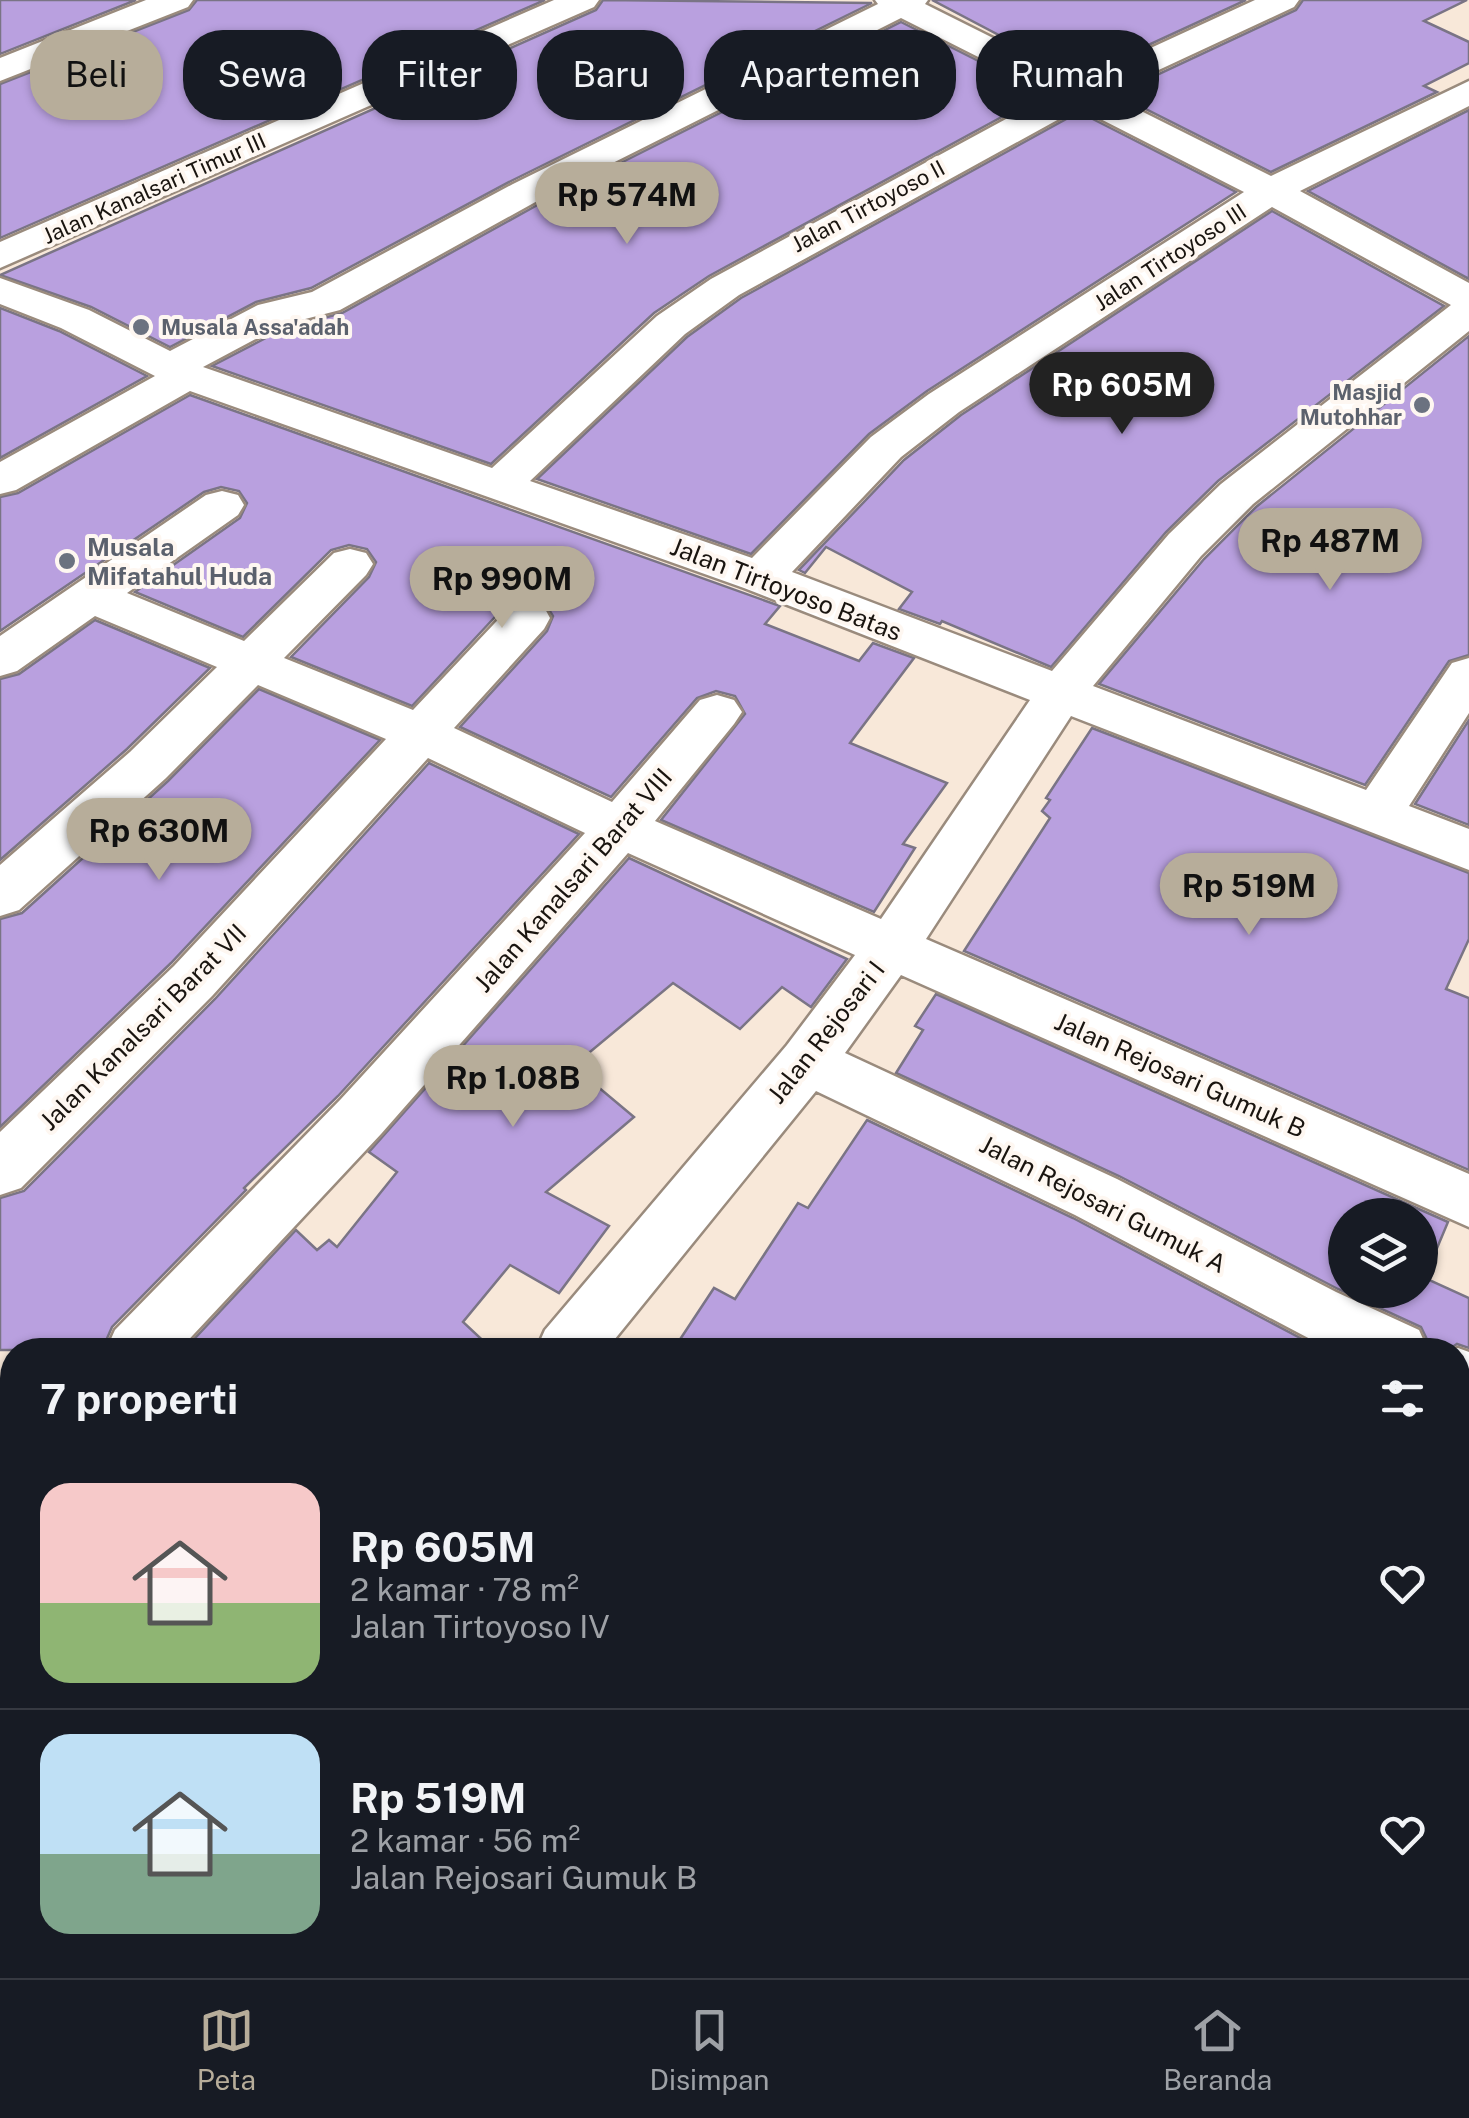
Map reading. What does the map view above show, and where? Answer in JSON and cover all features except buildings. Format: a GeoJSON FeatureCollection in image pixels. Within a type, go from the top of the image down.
{"type":"FeatureCollection","features":[{"type":"Feature","properties":{"kind":"street"},"geometry":{"type":"LineString","coordinates":[[0,70],[176,0]]}},
{"type":"Feature","properties":{"kind":"street","name":"Jalan Kanalsari Timur III"},"geometry":{"type":"LineString","coordinates":[[0,256],[582,0]]}},
{"type":"Feature","properties":{"kind":"street","name":"Jalan Tirtoyoso II"},"geometry":{"type":"LineString","coordinates":[[1159,57],[1282,0]]}},
{"type":"Feature","properties":{"kind":"street"},"geometry":{"type":"LineString","coordinates":[[0,480],[272,314],[307,310],[326,301],[526,192],[901,2],[976,41]]}},
{"type":"Feature","properties":{"kind":"street","name":"Jalan Tirtoyoso III"},"geometry":{"type":"LineString","coordinates":[[760,577],[886,447],[921,419],[1271,191],[1469,92]]}},
{"type":"Feature","properties":{"kind":"street","name":"Jalan Tirtoyoso II"},"geometry":{"type":"LineString","coordinates":[[501,484],[671,325],[724,287],[1030,120]]}},
{"type":"Feature","properties":{"kind":"street"},"geometry":{"type":"LineString","coordinates":[[1130,120],[1271,191],[1469,299]]}},
{"type":"Feature","properties":{"kind":"street","name":"Jalan Tirtoyoso Batas"},"geometry":{"type":"LineString","coordinates":[[0,290],[102,333],[178,372],[760,577],[1469,850]]}},
{"type":"Feature","properties":{"kind":"street","name":"Jalan Rejosari I"},"geometry":{"type":"LineString","coordinates":[[577,1338],[807,1061],[890,948],[1059,695],[1215,514],[1469,311]]}},
{"type":"Feature","properties":{"kind":"street"},"geometry":{"type":"LineString","coordinates":[[0,659],[222,505]]}},
{"type":"Feature","properties":{"kind":"street"},"geometry":{"type":"LineString","coordinates":[[0,896],[148,765],[350,564]]}},
{"type":"Feature","properties":{"kind":"street","name":"Jalan Rejosari Gumuk B"},"geometry":{"type":"LineString","coordinates":[[88,595],[420,733],[890,948],[1469,1200]]}},
{"type":"Feature","properties":{"kind":"street","name":"Jalan Kanalsari Barat VII"},"geometry":{"type":"LineString","coordinates":[[0,1170],[193,981],[527,618]]}},
{"type":"Feature","properties":{"kind":"street"},"geometry":{"type":"LineString","coordinates":[[1376,816],[1469,675]]}},
{"type":"Feature","properties":{"kind":"street","name":"Jalan Kanalsari Barat VIII"},"geometry":{"type":"LineString","coordinates":[[149,1338],[288,1196],[621,828],[717,712]]}},
{"type":"Feature","properties":{"kind":"street","name":"Jalan Rejosari Gumuk A"},"geometry":{"type":"LineString","coordinates":[[807,1061],[1096,1197],[1314,1312],[1371,1338]]}},
{"type":"Feature","properties":{"kind":"place","name":"Musala Assa'adah"},"geometry":{"type":"Point","coordinates":[141,327]}},
{"type":"Feature","properties":{"kind":"place","name":"Masjid Mutohhar"},"geometry":{"type":"Point","coordinates":[1422,405]}},
{"type":"Feature","properties":{"kind":"place","name":"Musala Mifatahul Huda"},"geometry":{"type":"Point","coordinates":[67,561]}}]}
